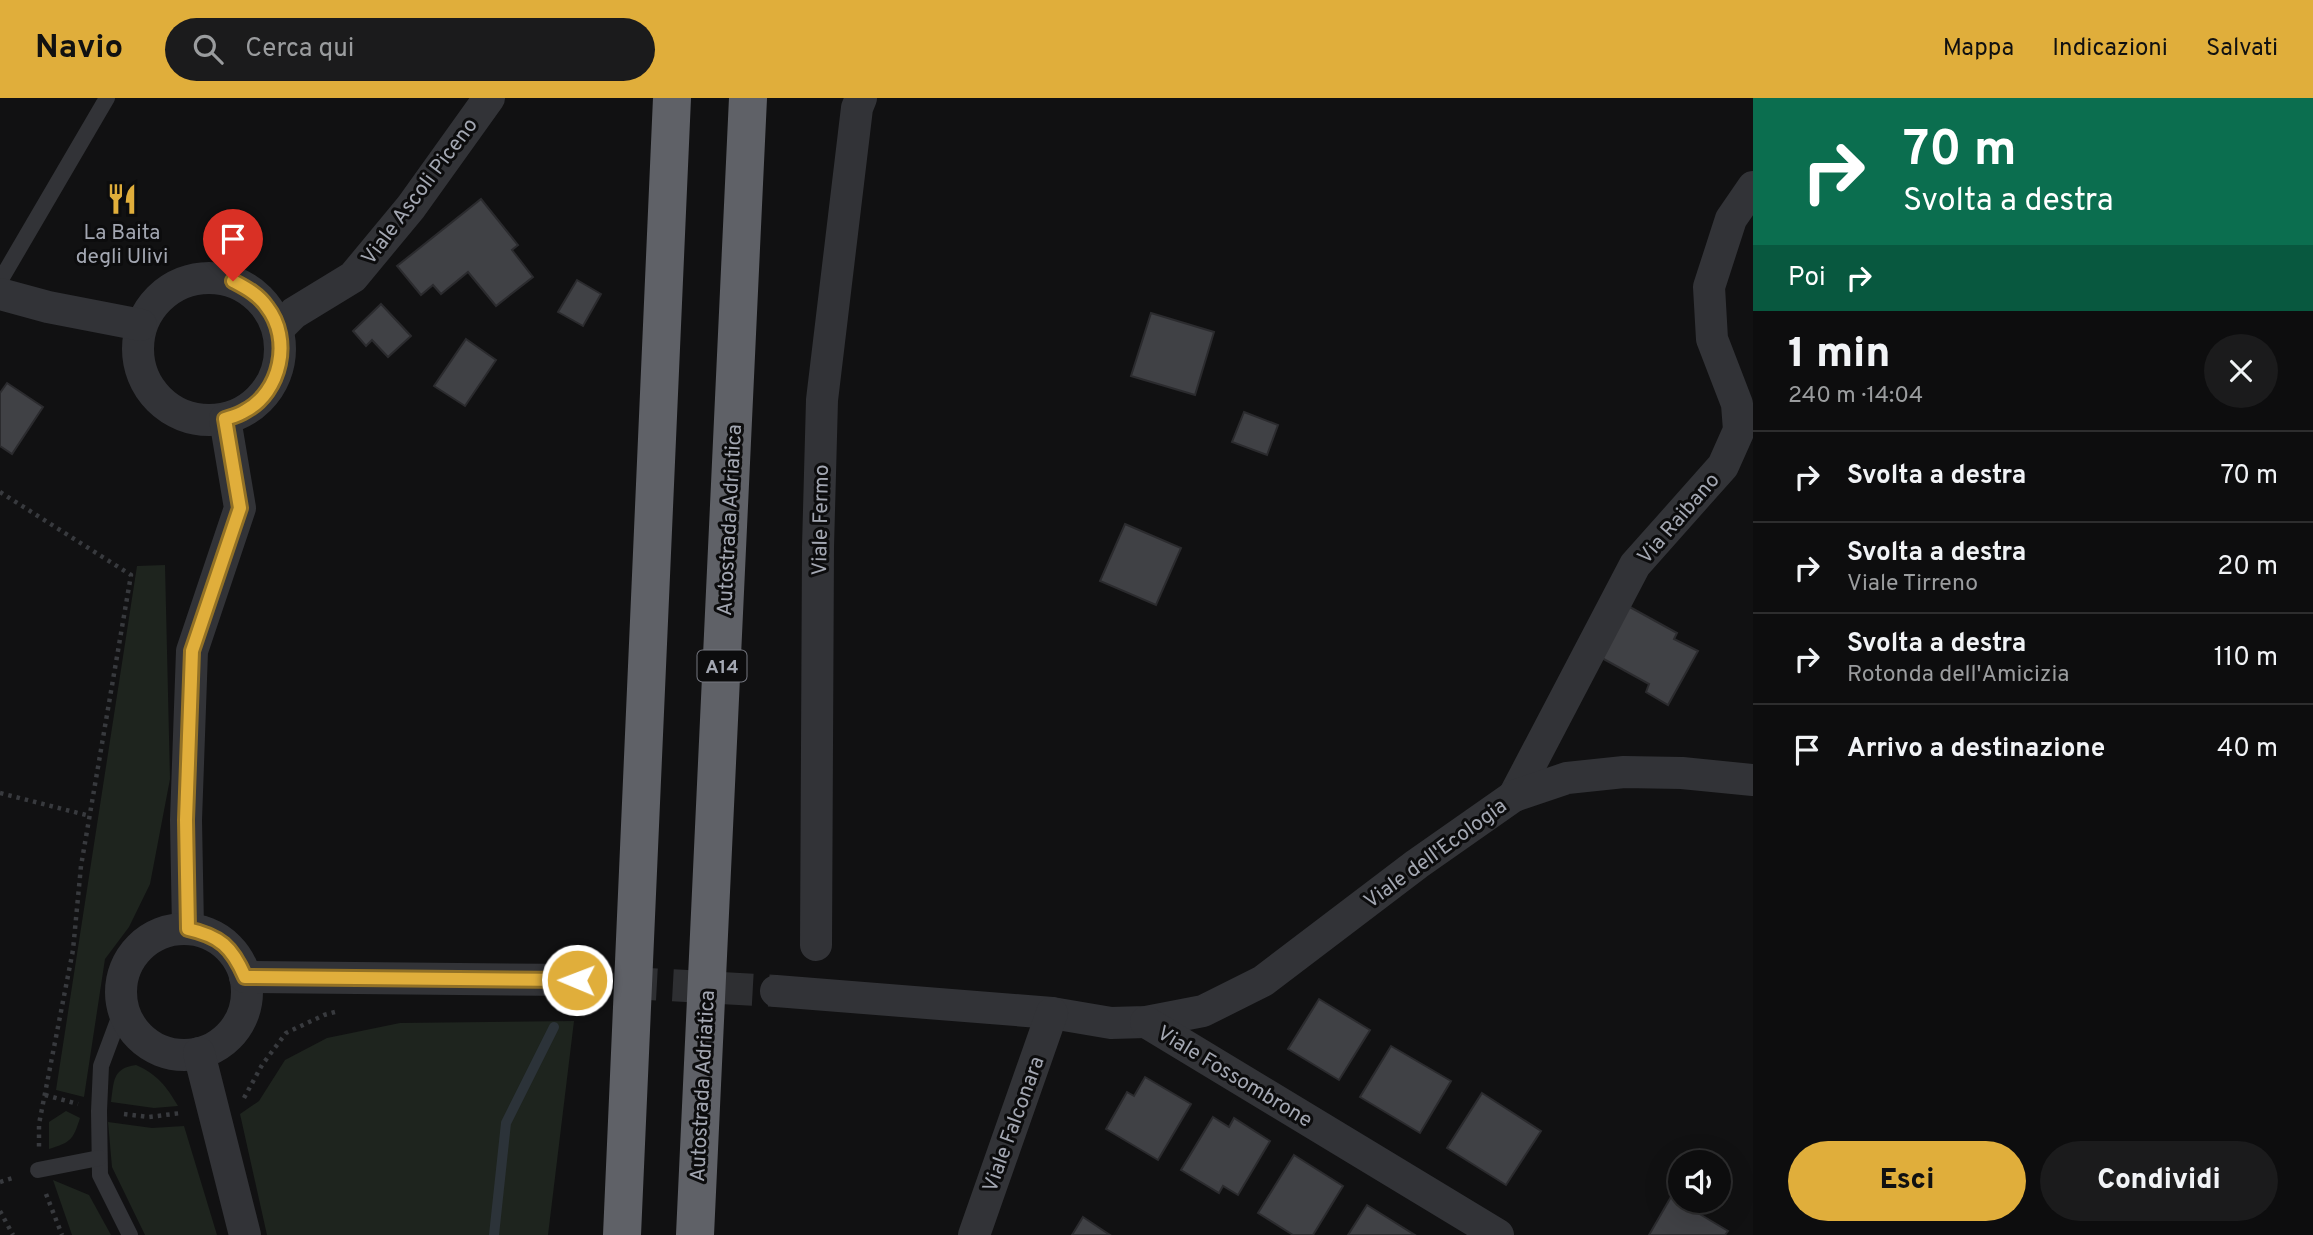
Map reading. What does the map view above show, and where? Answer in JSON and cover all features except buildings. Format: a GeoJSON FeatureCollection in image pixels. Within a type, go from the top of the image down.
{"type":"FeatureCollection","features":[{"type":"Feature","properties":{"kind":"highway"},"geometry":{"type":"LineString","coordinates":[[622,1235],[672,98]]}},
{"type":"Feature","properties":{"kind":"highway","name":"Autostrada Adriatica"},"geometry":{"type":"LineString","coordinates":[[695,1235],[748,98]]}},
{"type":"Feature","properties":{"kind":"street","name":"Viale Ascoli Piceno"},"geometry":{"type":"LineString","coordinates":[[278,329],[294,313],[354,276],[411,207],[489,98]]}},
{"type":"Feature","properties":{"kind":"street","name":"Viale Fermo"},"geometry":{"type":"LineString","coordinates":[[816,945],[818,560],[822,400],[857,108],[861,98]]}},
{"type":"Feature","properties":{"kind":"street","name":"Via Raibano"},"geometry":{"type":"LineString","coordinates":[[1514,796],[1635,565],[1723,466],[1739,430],[1737,404],[1712,339],[1709,287],[1731,219],[1753,187]]}},
{"type":"Feature","properties":{"kind":"street"},"geometry":{"type":"LineString","coordinates":[[210,277],[233,281],[253,291],[268,308],[278,329],[281,352],[276,375],[264,396],[247,411],[225,419],[203,421],[182,416],[164,404],[149,388],[140,368],[137,347],[141,325],[152,306],[168,290],[188,279],[210,277]]}},
{"type":"Feature","properties":{"kind":"street"},"geometry":{"type":"LineString","coordinates":[[0,294],[48,307],[141,325]]}},
{"type":"Feature","properties":{"kind":"street"},"geometry":{"type":"LineString","coordinates":[[188,929],[186,820],[192,651],[240,508],[225,419]]}},
{"type":"Feature","properties":{"kind":"street","name":"Viale dell'Ecologia"},"geometry":{"type":"LineString","coordinates":[[1146,1022],[1203,1011],[1263,981],[1418,864],[1514,796],[1567,778],[1624,772],[1753,780]]}},
{"type":"Feature","properties":{"kind":"street"},"geometry":{"type":"LineString","coordinates":[[188,929],[208,933],[225,943],[237,958],[245,977],[247,997],[242,1016],[233,1033],[217,1046],[199,1054],[179,1055],[160,1051],[143,1041],[130,1025],[122,1007],[121,987],[125,968],[135,951],[150,938],[169,930],[188,929]]}},
{"type":"Feature","properties":{"kind":"street"},"geometry":{"type":"LineString","coordinates":[[245,977],[577,980]]}},
{"type":"Feature","properties":{"kind":"street","name":"Viale Fossombrone"},"geometry":{"type":"LineString","coordinates":[[776,991],[1052,1013],[1111,1023],[1146,1022],[1498,1235]]}},
{"type":"Feature","properties":{"kind":"street","name":"Viale Falconara"},"geometry":{"type":"LineString","coordinates":[[974,1235],[1052,1013]]}},
{"type":"Feature","properties":{"kind":"street"},"geometry":{"type":"LineString","coordinates":[[199,1054],[246,1235]]}},
{"type":"Feature","properties":{"kind":"lane"},"geometry":{"type":"LineString","coordinates":[[0,281],[107,98]]}},
{"type":"Feature","properties":{"kind":"lane"},"geometry":{"type":"LineString","coordinates":[[122,1007],[101,1066],[99,1158],[100,1175],[130,1235]]}},
{"type":"Feature","properties":{"kind":"lane"},"geometry":{"type":"LineString","coordinates":[[38,1170],[99,1158]]}},
{"type":"Feature","properties":{"kind":"path"},"geometry":{"type":"LineString","coordinates":[[0,492],[131,575],[81,866],[72,950],[45,1095],[99,1111],[149,1116],[214,1109],[245,1098],[262,1065],[286,1033],[324,1015],[345,1010]]}},
{"type":"Feature","properties":{"kind":"path"},"geometry":{"type":"LineString","coordinates":[[0,793],[90,816]]}},
{"type":"Feature","properties":{"kind":"path"},"geometry":{"type":"LineString","coordinates":[[0,1211],[13,1235]]}},
{"type":"Feature","properties":{"kind":"shaded area"},"geometry":{"type":"Polygon","coordinates":[[[165,565],[170,779],[150,884],[129,927],[105,959],[84,1097],[56,1090],[137,566],[165,565]]]}},
{"type":"Feature","properties":{"kind":"shaded area"},"geometry":{"type":"Polygon","coordinates":[[[574,1021],[548,1235],[267,1235],[240,1114],[259,1101],[285,1060],[327,1038],[400,1023],[574,1021]]]}},
{"type":"Feature","properties":{"kind":"shaded area"},"geometry":{"type":"Polygon","coordinates":[[[136,1065],[161,1082],[178,1106],[154,1108],[111,1102],[118,1073],[136,1065]]]}},
{"type":"Feature","properties":{"kind":"shaded area"},"geometry":{"type":"Polygon","coordinates":[[[66,1111],[80,1118],[75,1131],[67,1142],[49,1149],[49,1122],[66,1111]]]}},
{"type":"Feature","properties":{"kind":"shaded area"},"geometry":{"type":"Polygon","coordinates":[[[108,1122],[152,1128],[184,1126],[217,1235],[145,1235],[112,1167],[108,1122]]]}},
{"type":"Feature","properties":{"kind":"shaded area"},"geometry":{"type":"Polygon","coordinates":[[[53,1180],[89,1195],[111,1235],[72,1235],[53,1180]]]}},
{"type":"Feature","properties":{"kind":"waterway"},"geometry":{"type":"LineString","coordinates":[[494,1235],[506,1123],[554,1027]]}},
{"type":"Feature","properties":{"kind":"tunnel"},"geometry":{"type":"LineString","coordinates":[[577,980],[776,991]]}},
{"type":"Feature","properties":{"kind":"place","name":"La Baita degli Ulivi"},"geometry":{"type":"Point","coordinates":[122,199]}},
{"type":"Feature","properties":{"kind":"route"},"geometry":{"type":"LineString","coordinates":[[233,281],[253,291],[268,308],[278,329],[281,352],[276,375],[264,396],[247,411],[225,419],[240,508],[192,651],[186,820],[188,929],[208,933],[225,943],[237,958],[245,977],[577,980]]}}]}
